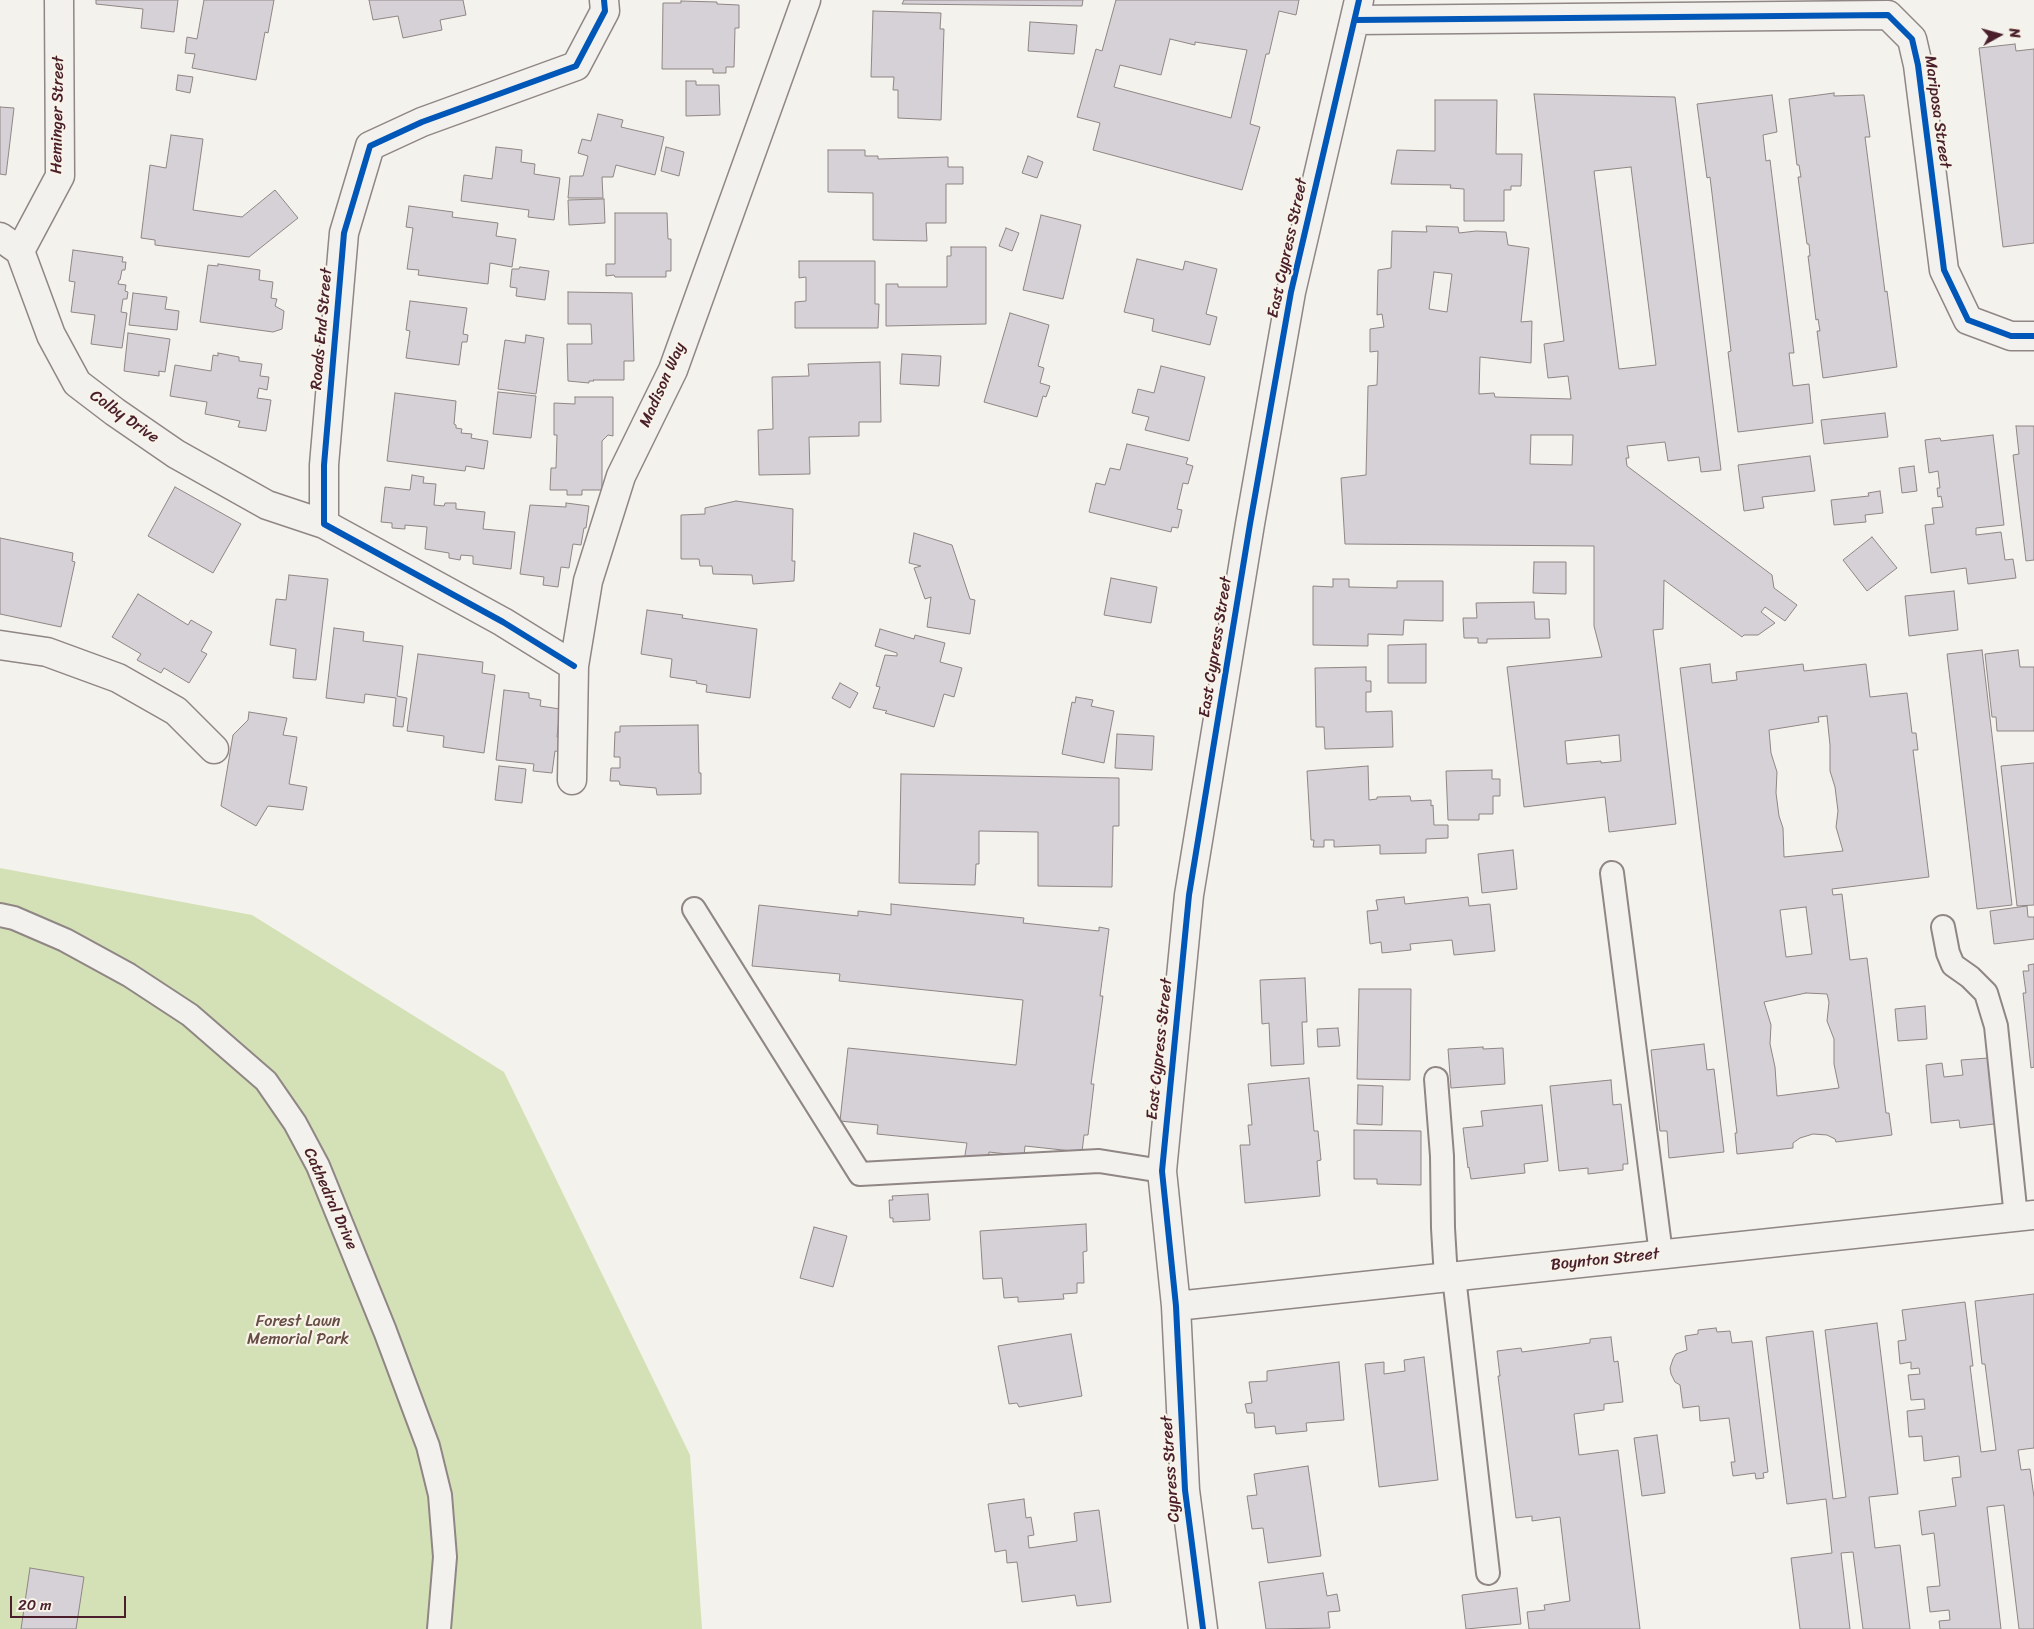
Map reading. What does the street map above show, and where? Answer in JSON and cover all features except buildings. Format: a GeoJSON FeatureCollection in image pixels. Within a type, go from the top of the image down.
{"type":"FeatureCollection","features":[{"type":"Feature","properties":{"kind":"street","name":"Heminger Street"},"geometry":{"type":"LineString","coordinates":[[10,244],[60,176],[59,0]]}},
{"type":"Feature","properties":{"kind":"street","name":"Roads End Street"},"geometry":{"type":"LineString","coordinates":[[324,524],[324,464],[344,233],[370,146],[422,122],[576,66],[604,11],[604,0]]}},
{"type":"Feature","properties":{"kind":"street","name":"Madison Way"},"geometry":{"type":"LineString","coordinates":[[572,780],[574,666],[588,581],[621,476],[673,370],[806,0]]}},
{"type":"Feature","properties":{"kind":"street","name":"Mariposa Street"},"geometry":{"type":"LineString","coordinates":[[1357,10],[1888,15],[1912,39],[1918,65],[1944,270],[1968,320],[2011,336],[2034,336]]}},
{"type":"Feature","properties":{"kind":"street","name":"East Cypress Street"},"geometry":{"type":"LineString","coordinates":[[1176,1306],[1162,1171],[1189,895],[1290,292],[1357,10]]}},
{"type":"Feature","properties":{"kind":"street","name":"Colby Drive"},"geometry":{"type":"LineString","coordinates":[[10,244],[50,335],[77,383],[115,412],[184,458],[268,506],[324,524]]}},
{"type":"Feature","properties":{"kind":"street"},"geometry":{"type":"LineString","coordinates":[[324,524],[503,622],[574,666]]}},
{"type":"Feature","properties":{"kind":"street"},"geometry":{"type":"LineString","coordinates":[[0,645],[47,652],[118,678],[176,711],[214,749]]}},
{"type":"Feature","properties":{"kind":"street","name":"Boynton Street"},"geometry":{"type":"LineString","coordinates":[[1176,1306],[2025,1216]]}},
{"type":"Feature","properties":{"kind":"street","name":"Cypress Street"},"geometry":{"type":"LineString","coordinates":[[1176,1306],[1185,1490],[1203,1629]]}},
{"type":"Feature","properties":{"kind":"lane"},"geometry":{"type":"LineString","coordinates":[[1612,873],[1661,1254]]}},
{"type":"Feature","properties":{"kind":"lane"},"geometry":{"type":"LineString","coordinates":[[694,908],[860,1174],[1099,1161],[1162,1171]]}},
{"type":"Feature","properties":{"kind":"lane","name":"Cathedral Drive"},"geometry":{"type":"LineString","coordinates":[[0,915],[14,918],[65,940],[129,975],[190,1015],[266,1081],[295,1123],[318,1166],[385,1331],[428,1446],[440,1495],[445,1556],[439,1629]]}},
{"type":"Feature","properties":{"kind":"lane"},"geometry":{"type":"LineString","coordinates":[[1944,927],[1948,953],[1953,965],[1970,977],[1986,993],[1996,1026],[2025,1216]]}},
{"type":"Feature","properties":{"kind":"lane"},"geometry":{"type":"LineString","coordinates":[[1436,1079],[1442,1156],[1442,1228],[1488,1573]]}},
{"type":"Feature","properties":{"kind":"green space","name":"Forest Lawn Memorial Park"},"geometry":{"type":"Polygon","coordinates":[[[0,868],[252,915],[504,1072],[690,1455],[702,1629],[0,1629],[0,868]]]}},
{"type":"Feature","properties":{"kind":"cycle path"},"geometry":{"type":"LineString","coordinates":[[574,666],[503,622],[324,524],[324,465],[344,233],[370,146],[422,122],[576,66],[605,11],[604,0]]}},
{"type":"Feature","properties":{"kind":"cycle path"},"geometry":{"type":"LineString","coordinates":[[1203,1629],[1185,1490],[1176,1306],[1162,1171],[1189,895],[1250,524],[1291,292],[1359,0]]}},
{"type":"Feature","properties":{"kind":"cycle path"},"geometry":{"type":"LineString","coordinates":[[1355,20],[1888,15],[1912,39],[1918,65],[1944,270],[1968,320],[2011,336],[2034,336]]}}]}
